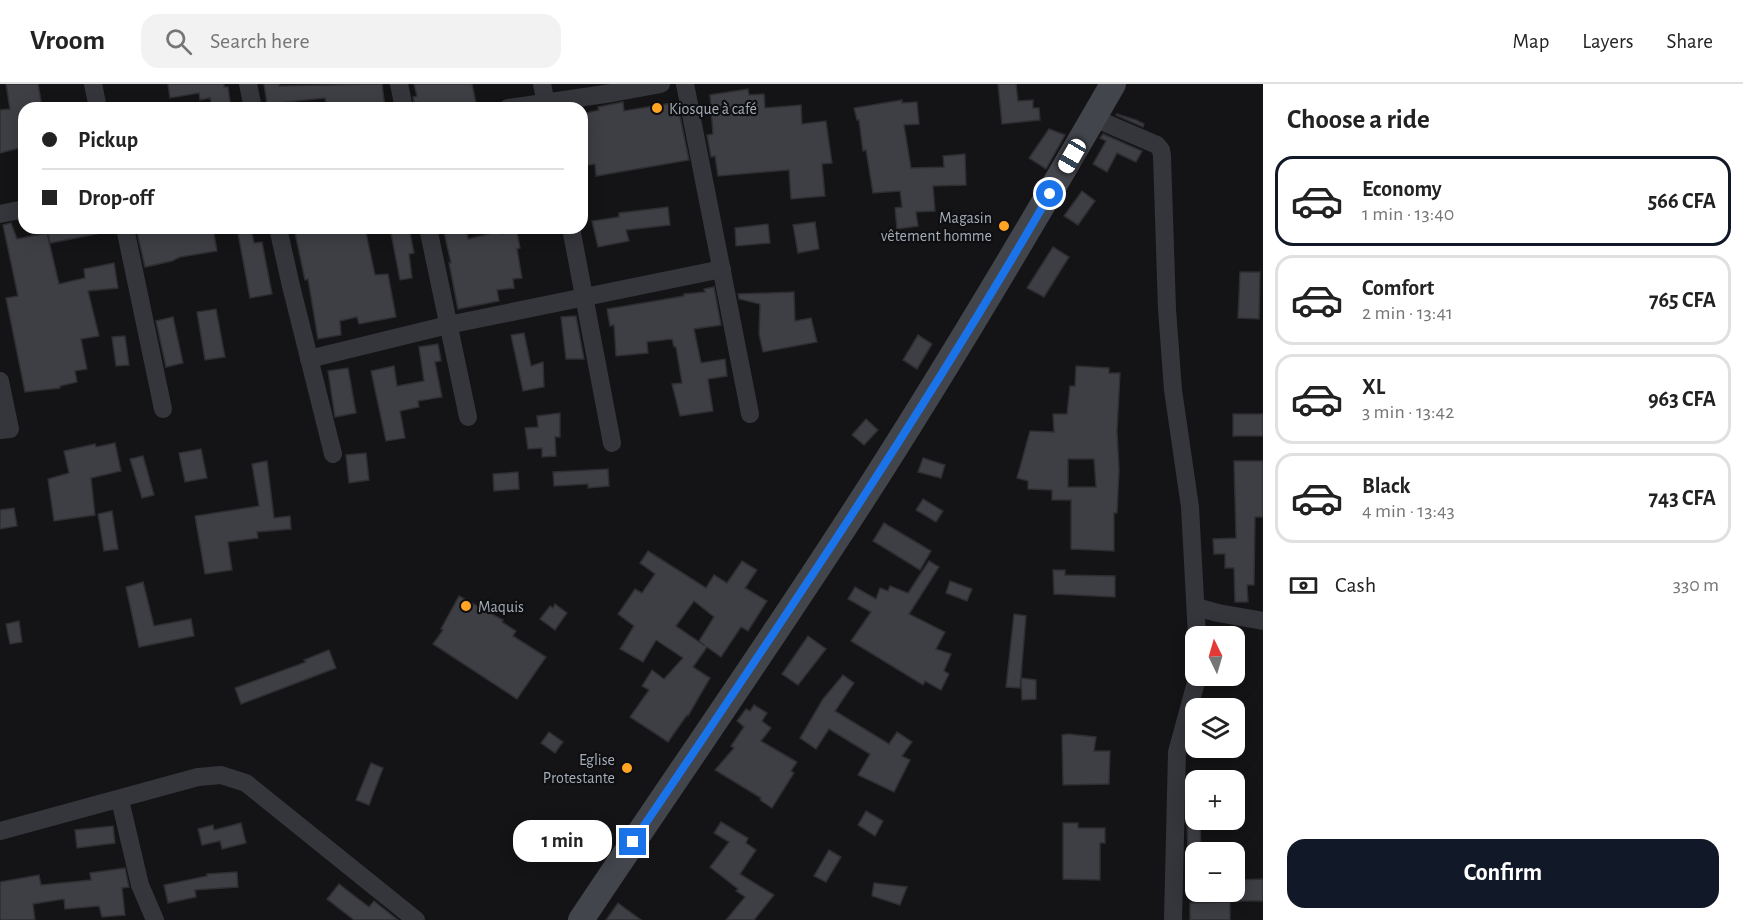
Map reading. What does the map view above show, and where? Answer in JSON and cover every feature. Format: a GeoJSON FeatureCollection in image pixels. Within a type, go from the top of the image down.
{"type":"FeatureCollection","features":[{"type":"Feature","properties":{"kind":"street"},"geometry":{"type":"LineString","coordinates":[[93,84],[97,102]]}},
{"type":"Feature","properties":{"kind":"street"},"geometry":{"type":"LineString","coordinates":[[248,84],[252,102]]}},
{"type":"Feature","properties":{"kind":"street"},"geometry":{"type":"LineString","coordinates":[[399,84],[403,102]]}},
{"type":"Feature","properties":{"kind":"street"},"geometry":{"type":"LineString","coordinates":[[542,84],[546,102]]}},
{"type":"Feature","properties":{"kind":"street"},"geometry":{"type":"LineString","coordinates":[[568,102],[661,84]]}},
{"type":"Feature","properties":{"kind":"street"},"geometry":{"type":"LineString","coordinates":[[685,84],[750,414]]}},
{"type":"Feature","properties":{"kind":"street"},"geometry":{"type":"LineString","coordinates":[[581,920],[829,551],[1006,270],[1113,84]]}},
{"type":"Feature","properties":{"kind":"street"},"geometry":{"type":"LineString","coordinates":[[1094,118],[1156,145],[1161,150],[1171,367],[1181,455],[1190,507],[1197,626]]}},
{"type":"Feature","properties":{"kind":"street"},"geometry":{"type":"LineString","coordinates":[[0,214],[18,210]]}},
{"type":"Feature","properties":{"kind":"street"},"geometry":{"type":"LineString","coordinates":[[126,234],[163,409]]}},
{"type":"Feature","properties":{"kind":"street"},"geometry":{"type":"LineString","coordinates":[[279,234],[333,454]]}},
{"type":"Feature","properties":{"kind":"street"},"geometry":{"type":"LineString","coordinates":[[429,234],[468,417]]}},
{"type":"Feature","properties":{"kind":"street"},"geometry":{"type":"LineString","coordinates":[[572,234],[612,443]]}},
{"type":"Feature","properties":{"kind":"street"},"geometry":{"type":"LineString","coordinates":[[309,359],[448,325],[722,269]]}},
{"type":"Feature","properties":{"kind":"street"},"geometry":{"type":"LineString","coordinates":[[0,381],[10,429],[0,430]]}},
{"type":"Feature","properties":{"kind":"street"},"geometry":{"type":"LineString","coordinates":[[1196,607],[1263,621]]}},
{"type":"Feature","properties":{"kind":"street"},"geometry":{"type":"LineString","coordinates":[[1168,917],[1177,752],[1195,686]]}},
{"type":"Feature","properties":{"kind":"street"},"geometry":{"type":"LineString","coordinates":[[0,831],[198,777],[221,775],[246,783],[416,920]]}},
{"type":"Feature","properties":{"kind":"street"},"geometry":{"type":"LineString","coordinates":[[120,800],[140,885],[155,920]]}},
{"type":"Feature","properties":{"kind":"building"},"geometry":{"type":"Polygon","coordinates":[[[6,84],[38,84],[41,102],[18,102],[18,148],[0,153],[0,110],[10,109],[6,84]]]}},
{"type":"Feature","properties":{"kind":"building"},"geometry":{"type":"Polygon","coordinates":[[[168,84],[224,84],[224,87],[228,87],[230,102],[211,102],[210,98],[200,100],[199,93],[170,98],[168,84]]]}},
{"type":"Feature","properties":{"kind":"building"},"geometry":{"type":"Polygon","coordinates":[[[264,84],[279,84],[279,86],[382,84],[384,102],[326,102],[325,98],[267,102],[264,84]]]}},
{"type":"Feature","properties":{"kind":"building"},"geometry":{"type":"Polygon","coordinates":[[[414,84],[472,84],[476,102],[414,102],[413,97],[417,96],[414,84]]]}},
{"type":"Feature","properties":{"kind":"building"},"geometry":{"type":"Polygon","coordinates":[[[998,84],[1016,84],[1018,101],[1033,100],[1033,108],[1039,108],[1040,120],[1002,124],[998,84]]]}},
{"type":"Feature","properties":{"kind":"building"},"geometry":{"type":"Polygon","coordinates":[[[748,89],[749,95],[764,94],[765,108],[801,105],[802,124],[826,121],[832,163],[822,164],[825,196],[791,199],[789,170],[718,176],[715,156],[711,157],[707,135],[713,134],[710,95],[748,89]]]}},
{"type":"Feature","properties":{"kind":"building"},"geometry":{"type":"Polygon","coordinates":[[[902,100],[902,103],[917,102],[919,124],[904,125],[911,168],[944,167],[943,156],[965,154],[966,185],[933,186],[935,211],[916,212],[918,226],[897,229],[895,208],[902,207],[900,191],[873,193],[866,150],[863,151],[859,120],[857,120],[854,108],[902,100]]]}},
{"type":"Feature","properties":{"kind":"building"},"geometry":{"type":"Polygon","coordinates":[[[623,102],[624,111],[677,102],[689,160],[596,176],[595,164],[588,165],[588,113],[599,110],[598,107],[623,102]]]}},
{"type":"Feature","properties":{"kind":"building"},"geometry":{"type":"Polygon","coordinates":[[[1116,115],[1144,124],[1143,127],[1116,115]]]}},
{"type":"Feature","properties":{"kind":"building"},"geometry":{"type":"Polygon","coordinates":[[[1049,129],[1065,135],[1046,169],[1029,158],[1049,129]]]}},
{"type":"Feature","properties":{"kind":"building"},"geometry":{"type":"Polygon","coordinates":[[[1103,134],[1142,151],[1136,162],[1117,153],[1107,172],[1093,164],[1106,141],[1100,138],[1103,134]]]}},
{"type":"Feature","properties":{"kind":"building"},"geometry":{"type":"Polygon","coordinates":[[[1082,191],[1095,201],[1078,225],[1064,216],[1082,191]]]}},
{"type":"Feature","properties":{"kind":"building"},"geometry":{"type":"Polygon","coordinates":[[[668,207],[670,225],[626,230],[629,241],[598,247],[592,221],[619,217],[619,213],[668,207]]]}},
{"type":"Feature","properties":{"kind":"building"},"geometry":{"type":"Polygon","coordinates":[[[815,222],[819,249],[798,253],[793,225],[815,222]]]}},
{"type":"Feature","properties":{"kind":"building"},"geometry":{"type":"Polygon","coordinates":[[[11,223],[17,239],[47,234],[59,284],[85,278],[84,269],[114,263],[118,288],[88,291],[99,336],[81,339],[87,369],[75,371],[77,382],[60,386],[60,388],[25,392],[6,298],[18,296],[3,225],[11,223]]]}},
{"type":"Feature","properties":{"kind":"building"},"geometry":{"type":"Polygon","coordinates":[[[768,224],[770,243],[736,246],[735,228],[768,224]]]}},
{"type":"Feature","properties":{"kind":"building"},"geometry":{"type":"Polygon","coordinates":[[[48,234],[97,234],[50,243],[48,234]]]}},
{"type":"Feature","properties":{"kind":"building"},"geometry":{"type":"Polygon","coordinates":[[[137,234],[214,234],[217,251],[180,257],[145,267],[137,234]]]}},
{"type":"Feature","properties":{"kind":"building"},"geometry":{"type":"Polygon","coordinates":[[[238,234],[252,234],[254,243],[262,242],[272,294],[250,298],[238,234]]]}},
{"type":"Feature","properties":{"kind":"building"},"geometry":{"type":"Polygon","coordinates":[[[295,234],[366,234],[375,275],[388,274],[396,317],[359,324],[357,317],[340,321],[341,335],[318,339],[308,279],[305,280],[295,234]]]}},
{"type":"Feature","properties":{"kind":"building"},"geometry":{"type":"Polygon","coordinates":[[[391,234],[410,234],[414,253],[409,254],[412,278],[400,280],[391,234]]]}},
{"type":"Feature","properties":{"kind":"building"},"geometry":{"type":"Polygon","coordinates":[[[444,234],[467,234],[468,239],[489,234],[517,234],[520,248],[517,249],[522,278],[513,279],[514,288],[497,290],[499,301],[458,309],[449,263],[451,263],[444,234]]]}},
{"type":"Feature","properties":{"kind":"building"},"geometry":{"type":"Polygon","coordinates":[[[1053,247],[1069,257],[1044,297],[1027,288],[1053,247]]]}},
{"type":"Feature","properties":{"kind":"building"},"geometry":{"type":"Polygon","coordinates":[[[1240,272],[1260,272],[1259,319],[1238,318],[1240,272]]]}},
{"type":"Feature","properties":{"kind":"building"},"geometry":{"type":"Polygon","coordinates":[[[714,287],[721,325],[694,329],[701,363],[725,359],[727,376],[708,379],[713,411],[680,416],[672,384],[682,383],[676,347],[672,339],[647,342],[648,353],[616,356],[614,325],[610,326],[607,309],[705,292],[704,289],[714,287]]]}},
{"type":"Feature","properties":{"kind":"building"},"geometry":{"type":"Polygon","coordinates":[[[794,292],[795,321],[811,318],[817,342],[763,352],[759,334],[760,304],[739,299],[738,294],[794,292]]]}},
{"type":"Feature","properties":{"kind":"building"},"geometry":{"type":"Polygon","coordinates":[[[216,309],[225,357],[205,360],[197,312],[216,309]]]}},
{"type":"Feature","properties":{"kind":"building"},"geometry":{"type":"Polygon","coordinates":[[[576,316],[584,359],[566,359],[561,317],[576,316]]]}},
{"type":"Feature","properties":{"kind":"building"},"geometry":{"type":"Polygon","coordinates":[[[173,317],[183,363],[166,367],[156,321],[173,317]]]}},
{"type":"Feature","properties":{"kind":"building"},"geometry":{"type":"Polygon","coordinates":[[[524,333],[531,366],[543,362],[544,387],[523,391],[511,335],[524,333]]]}},
{"type":"Feature","properties":{"kind":"building"},"geometry":{"type":"Polygon","coordinates":[[[918,335],[932,344],[917,369],[903,360],[918,335]]]}},
{"type":"Feature","properties":{"kind":"building"},"geometry":{"type":"Polygon","coordinates":[[[125,336],[129,365],[116,366],[112,337],[125,336]]]}},
{"type":"Feature","properties":{"kind":"building"},"geometry":{"type":"Polygon","coordinates":[[[438,344],[441,361],[435,362],[442,397],[418,401],[419,407],[400,411],[405,438],[386,441],[371,371],[394,366],[397,386],[424,381],[419,347],[438,344]]]}},
{"type":"Feature","properties":{"kind":"building"},"geometry":{"type":"Polygon","coordinates":[[[1076,366],[1109,368],[1109,373],[1120,373],[1117,431],[1119,470],[1117,513],[1114,513],[1114,551],[1071,549],[1071,500],[1052,500],[1052,490],[1028,489],[1028,481],[1017,478],[1030,431],[1054,432],[1053,414],[1067,414],[1070,386],[1075,386],[1076,366]],[[1068,459],[1068,487],[1096,487],[1094,459],[1068,459]]]}},
{"type":"Feature","properties":{"kind":"building"},"geometry":{"type":"Polygon","coordinates":[[[348,368],[356,413],[335,417],[328,371],[348,368]]]}},
{"type":"Feature","properties":{"kind":"building"},"geometry":{"type":"Polygon","coordinates":[[[560,413],[560,437],[555,437],[556,456],[542,457],[542,448],[528,449],[525,428],[538,427],[537,416],[560,413]]]}},
{"type":"Feature","properties":{"kind":"building"},"geometry":{"type":"Polygon","coordinates":[[[1233,414],[1263,414],[1263,436],[1233,436],[1233,414]]]}},
{"type":"Feature","properties":{"kind":"building"},"geometry":{"type":"Polygon","coordinates":[[[866,419],[878,430],[864,445],[852,435],[866,419]]]}},
{"type":"Feature","properties":{"kind":"building"},"geometry":{"type":"Polygon","coordinates":[[[115,443],[121,471],[91,478],[95,515],[54,521],[48,479],[69,473],[64,451],[95,444],[96,447],[115,443]]]}},
{"type":"Feature","properties":{"kind":"building"},"geometry":{"type":"Polygon","coordinates":[[[201,449],[207,478],[185,482],[179,453],[201,449]]]}},
{"type":"Feature","properties":{"kind":"building"},"geometry":{"type":"Polygon","coordinates":[[[366,453],[369,480],[349,483],[346,455],[366,453]]]}},
{"type":"Feature","properties":{"kind":"building"},"geometry":{"type":"Polygon","coordinates":[[[143,456],[154,495],[142,498],[130,459],[143,456]]]}},
{"type":"Feature","properties":{"kind":"building"},"geometry":{"type":"Polygon","coordinates":[[[923,458],[945,465],[941,478],[918,472],[923,458]]]}},
{"type":"Feature","properties":{"kind":"building"},"geometry":{"type":"Polygon","coordinates":[[[267,461],[274,518],[290,516],[291,529],[257,532],[258,538],[228,542],[232,570],[205,574],[195,516],[259,506],[252,464],[267,461]]]}},
{"type":"Feature","properties":{"kind":"building"},"geometry":{"type":"Polygon","coordinates":[[[1234,461],[1263,461],[1263,517],[1255,517],[1254,585],[1247,585],[1248,602],[1235,602],[1234,568],[1225,568],[1225,554],[1214,554],[1213,539],[1236,538],[1234,461]]]}},
{"type":"Feature","properties":{"kind":"building"},"geometry":{"type":"Polygon","coordinates":[[[608,469],[609,486],[588,488],[588,484],[554,486],[553,472],[608,469]]]}},
{"type":"Feature","properties":{"kind":"building"},"geometry":{"type":"Polygon","coordinates":[[[518,472],[519,489],[494,491],[493,474],[518,472]]]}},
{"type":"Feature","properties":{"kind":"building"},"geometry":{"type":"Polygon","coordinates":[[[923,499],[943,511],[936,522],[916,510],[923,499]]]}},
{"type":"Feature","properties":{"kind":"building"},"geometry":{"type":"Polygon","coordinates":[[[14,508],[17,526],[0,529],[0,510],[14,508]]]}},
{"type":"Feature","properties":{"kind":"building"},"geometry":{"type":"Polygon","coordinates":[[[112,511],[118,549],[104,551],[98,514],[112,511]]]}},
{"type":"Feature","properties":{"kind":"building"},"geometry":{"type":"Polygon","coordinates":[[[884,523],[931,551],[920,570],[873,541],[884,523]]]}},
{"type":"Feature","properties":{"kind":"building"},"geometry":{"type":"Polygon","coordinates":[[[648,551],[706,588],[714,575],[727,583],[742,561],[757,570],[745,588],[767,601],[748,631],[741,627],[721,657],[707,647],[693,667],[710,678],[688,716],[668,742],[630,717],[649,690],[642,686],[652,670],[664,679],[683,658],[656,640],[643,662],[620,649],[634,626],[618,614],[635,589],[642,593],[655,574],[640,563],[648,551]],[[694,601],[676,626],[705,646],[699,641],[714,617],[694,601]]]}},
{"type":"Feature","properties":{"kind":"building"},"geometry":{"type":"Polygon","coordinates":[[[929,561],[939,567],[909,614],[945,632],[936,649],[951,654],[944,671],[949,674],[941,690],[925,681],[923,685],[851,641],[871,612],[848,599],[855,587],[876,599],[880,588],[888,591],[890,586],[908,593],[929,561]]]}},
{"type":"Feature","properties":{"kind":"building"},"geometry":{"type":"Polygon","coordinates":[[[1053,570],[1065,570],[1065,575],[1115,576],[1115,597],[1054,594],[1053,570]]]}},
{"type":"Feature","properties":{"kind":"building"},"geometry":{"type":"Polygon","coordinates":[[[950,581],[972,589],[967,601],[946,593],[950,581]]]}},
{"type":"Feature","properties":{"kind":"building"},"geometry":{"type":"Polygon","coordinates":[[[143,582],[154,626],[191,619],[194,636],[139,647],[126,587],[143,582]]]}},
{"type":"Feature","properties":{"kind":"building"},"geometry":{"type":"Polygon","coordinates":[[[459,596],[503,620],[502,622],[516,631],[513,636],[546,657],[517,699],[433,644],[443,630],[441,629],[459,596]]]}},
{"type":"Feature","properties":{"kind":"building"},"geometry":{"type":"Polygon","coordinates":[[[555,604],[567,613],[555,630],[540,619],[550,606],[553,608],[555,604]]]}},
{"type":"Feature","properties":{"kind":"building"},"geometry":{"type":"Polygon","coordinates":[[[1014,614],[1026,616],[1020,688],[1006,687],[1014,614]]]}},
{"type":"Feature","properties":{"kind":"building"},"geometry":{"type":"Polygon","coordinates":[[[19,621],[22,642],[10,644],[6,624],[19,621]]]}},
{"type":"Feature","properties":{"kind":"building"},"geometry":{"type":"Polygon","coordinates":[[[808,636],[826,649],[798,685],[782,674],[808,636]]]}},
{"type":"Feature","properties":{"kind":"building"},"geometry":{"type":"Polygon","coordinates":[[[329,650],[336,668],[241,704],[235,688],[306,662],[304,660],[329,650]]]}},
{"type":"Feature","properties":{"kind":"building"},"geometry":{"type":"Polygon","coordinates":[[[843,675],[854,683],[835,711],[889,744],[897,732],[912,742],[902,756],[910,760],[894,792],[858,775],[870,754],[829,729],[816,749],[800,738],[823,699],[843,675]]]}},
{"type":"Feature","properties":{"kind":"building"},"geometry":{"type":"Polygon","coordinates":[[[1021,678],[1036,680],[1036,699],[1022,700],[1021,678]]]}},
{"type":"Feature","properties":{"kind":"building"},"geometry":{"type":"Polygon","coordinates":[[[754,705],[767,713],[762,721],[771,728],[761,741],[797,762],[791,771],[794,773],[772,808],[760,800],[761,798],[715,770],[734,748],[731,746],[744,727],[737,721],[746,709],[750,711],[754,705]]]}},
{"type":"Feature","properties":{"kind":"building"},"geometry":{"type":"Polygon","coordinates":[[[549,732],[563,742],[555,753],[541,743],[549,732]]]}},
{"type":"Feature","properties":{"kind":"building"},"geometry":{"type":"Polygon","coordinates":[[[1062,735],[1096,737],[1094,751],[1110,751],[1109,784],[1063,785],[1062,735]]]}},
{"type":"Feature","properties":{"kind":"building"},"geometry":{"type":"Polygon","coordinates":[[[371,763],[383,768],[369,805],[356,800],[371,763]]]}},
{"type":"Feature","properties":{"kind":"building"},"geometry":{"type":"Polygon","coordinates":[[[866,811],[883,821],[875,836],[858,825],[866,811]]]}},
{"type":"Feature","properties":{"kind":"building"},"geometry":{"type":"Polygon","coordinates":[[[721,822],[748,838],[746,843],[756,850],[740,874],[774,895],[754,920],[726,920],[745,897],[710,867],[729,842],[714,833],[721,822]]]}},
{"type":"Feature","properties":{"kind":"building"},"geometry":{"type":"Polygon","coordinates":[[[241,823],[246,843],[222,849],[220,841],[202,845],[198,829],[213,825],[214,830],[241,823]]]}},
{"type":"Feature","properties":{"kind":"building"},"geometry":{"type":"Polygon","coordinates":[[[1063,823],[1078,823],[1078,828],[1105,828],[1105,843],[1100,843],[1100,880],[1063,879],[1063,823]]]}},
{"type":"Feature","properties":{"kind":"building"},"geometry":{"type":"Polygon","coordinates":[[[113,826],[115,843],[77,848],[75,830],[113,826]]]}},
{"type":"Feature","properties":{"kind":"building"},"geometry":{"type":"Polygon","coordinates":[[[1187,830],[1200,830],[1201,842],[1188,842],[1187,830]]]}},
{"type":"Feature","properties":{"kind":"building"},"geometry":{"type":"Polygon","coordinates":[[[829,850],[841,857],[826,882],[814,876],[829,850]]]}},
{"type":"Feature","properties":{"kind":"building"},"geometry":{"type":"Polygon","coordinates":[[[125,868],[129,887],[122,888],[125,915],[102,917],[99,906],[65,909],[64,899],[33,904],[35,920],[0,920],[0,882],[39,875],[41,885],[91,880],[90,873],[125,868]]]}},
{"type":"Feature","properties":{"kind":"building"},"geometry":{"type":"Polygon","coordinates":[[[237,872],[238,887],[195,890],[196,897],[168,903],[164,885],[207,876],[207,874],[237,872]]]}},
{"type":"Feature","properties":{"kind":"building"},"geometry":{"type":"Polygon","coordinates":[[[1263,879],[1263,901],[1245,901],[1245,880],[1263,879]]]}},
{"type":"Feature","properties":{"kind":"building"},"geometry":{"type":"Polygon","coordinates":[[[874,883],[907,887],[900,905],[872,896],[874,883]]]}},
{"type":"Feature","properties":{"kind":"building"},"geometry":{"type":"Polygon","coordinates":[[[339,884],[369,907],[374,901],[398,920],[354,920],[327,899],[339,884]]]}},
{"type":"Feature","properties":{"kind":"building"},"geometry":{"type":"Polygon","coordinates":[[[1230,902],[1230,920],[1190,920],[1190,903],[1230,902]]]}},
{"type":"Feature","properties":{"kind":"building"},"geometry":{"type":"Polygon","coordinates":[[[618,903],[641,920],[606,920],[618,903]]]}},
{"type":"Feature","properties":{"kind":"place","name":"Kiosque à café"},"geometry":{"type":"Point","coordinates":[657,108]}},
{"type":"Feature","properties":{"kind":"place","name":"Magasin vêtement homme"},"geometry":{"type":"Point","coordinates":[1004,226]}},
{"type":"Feature","properties":{"kind":"place","name":"Maquis"},"geometry":{"type":"Point","coordinates":[466,606]}},
{"type":"Feature","properties":{"kind":"place","name":"Eglise Protestante"},"geometry":{"type":"Point","coordinates":[627,768]}},
{"type":"Feature","properties":{"kind":"route"},"geometry":{"type":"LineString","coordinates":[[633,842],[829,551],[1006,270],[1050,194]]}}]}
